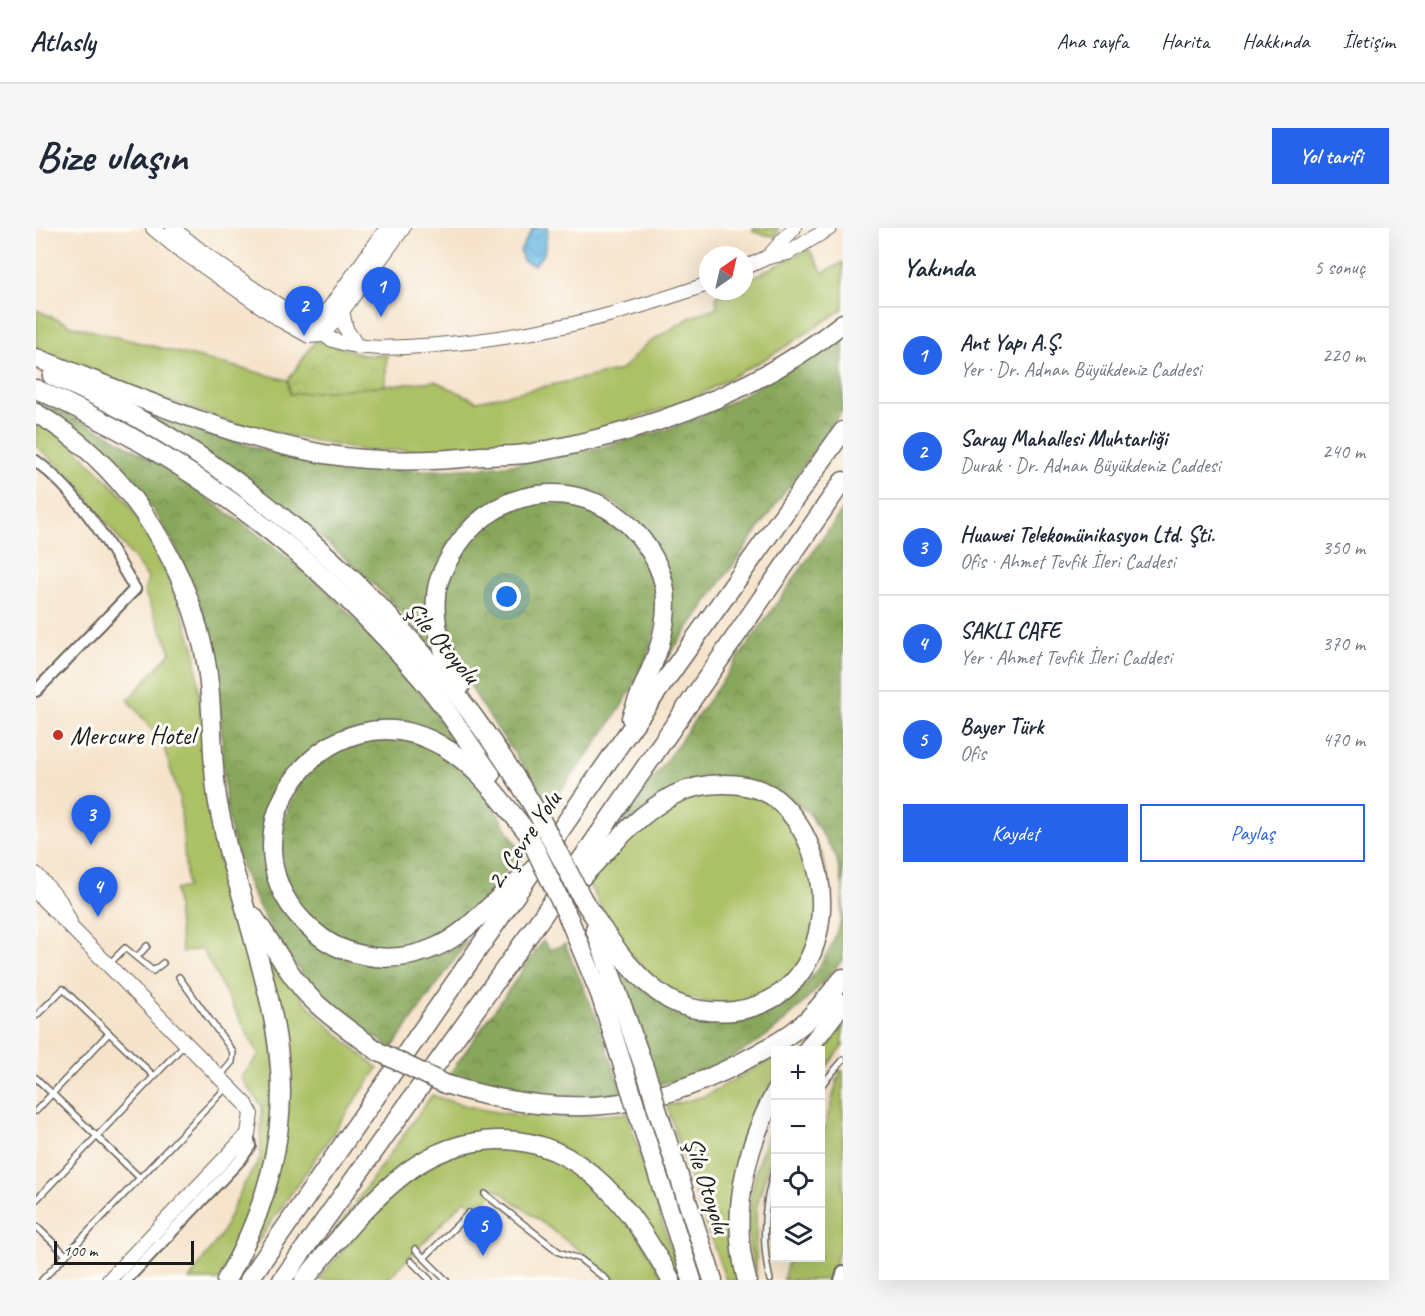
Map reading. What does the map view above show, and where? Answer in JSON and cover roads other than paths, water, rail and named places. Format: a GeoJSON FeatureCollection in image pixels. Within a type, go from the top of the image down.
{"type":"FeatureCollection","features":[{"type":"Feature","properties":{"kind":"highway"},"geometry":{"type":"LineString","coordinates":[[36,358],[210,423],[268,440],[325,454],[440,462],[530,453],[629,432],[740,387],[791,358],[843,323]]}},
{"type":"Feature","properties":{"kind":"highway","name":"Şile Otoyolu"},"geometry":{"type":"LineString","coordinates":[[36,370],[67,383],[159,432],[269,507],[344,572],[401,631],[485,730],[539,816],[583,900],[651,1087],[713,1280]]}},
{"type":"Feature","properties":{"kind":"highway","name":"Şile Otoyolu"},"geometry":{"type":"LineString","coordinates":[[36,389],[126,433],[197,477],[269,528],[317,567],[426,684],[508,798],[569,919],[600,994],[692,1280]]}},
{"type":"Feature","properties":{"kind":"highway"},"geometry":{"type":"LineString","coordinates":[[36,413],[82,447],[124,486],[157,533],[182,586],[203,647],[216,790],[226,842],[271,1012],[279,1057],[280,1096],[269,1179],[258,1217],[226,1280]]}},
{"type":"Feature","properties":{"kind":"highway","name":"2. Çevre Yolu"},"geometry":{"type":"LineString","coordinates":[[249,1280],[625,737],[843,431]]}},
{"type":"Feature","properties":{"kind":"highway"},"geometry":{"type":"LineString","coordinates":[[282,1280],[541,918],[843,481]]}},
{"type":"Feature","properties":{"kind":"highway"},"geometry":{"type":"LineString","coordinates":[[485,730],[448,665],[437,629],[436,595],[446,562],[464,536],[484,516],[513,499],[559,494],[581,498],[608,508],[629,524],[647,545],[659,567],[666,599],[665,626],[657,659],[639,695],[625,737]]}},
{"type":"Feature","properties":{"kind":"highway"},"geometry":{"type":"LineString","coordinates":[[527,832],[474,768],[454,753],[419,735],[378,731],[348,737],[334,743],[299,770],[280,803],[274,829],[273,856],[289,904],[307,925],[332,945],[376,958],[407,956],[439,946],[476,921],[500,896],[531,872]]}},
{"type":"Feature","properties":{"kind":"highway"},"geometry":{"type":"LineString","coordinates":[[541,918],[629,828],[651,809],[676,794],[720,784],[765,792],[782,801],[805,819],[825,848],[833,874],[836,898],[830,931],[819,956],[804,979],[770,1001],[750,1009],[719,1013],[669,999],[647,983],[624,959],[583,900]]}},
{"type":"Feature","properties":{"kind":"highway"},"geometry":{"type":"LineString","coordinates":[[243,902],[272,948],[306,992],[333,1018],[379,1052],[445,1084],[478,1094],[556,1106],[625,1104],[670,1094],[712,1078],[775,1045],[806,1020],[843,978]]}},
{"type":"Feature","properties":{"kind":"highway"},"geometry":{"type":"LineString","coordinates":[[810,1046],[843,1002]]}},
{"type":"Feature","properties":{"kind":"highway"},"geometry":{"type":"LineString","coordinates":[[747,1280],[740,1235],[740,1204],[746,1161],[757,1125],[771,1100]]}},
{"type":"Feature","properties":{"kind":"highway"},"geometry":{"type":"LineString","coordinates":[[304,1280],[374,1200],[410,1170],[455,1146],[480,1140],[523,1140],[560,1152],[598,1178],[630,1213],[671,1280]]}},
{"type":"Feature","properties":{"kind":"street"},"geometry":{"type":"LineString","coordinates":[[153,228],[194,261],[282,321],[309,336],[322,335],[357,346],[395,348],[501,339],[583,324],[699,287]]}},
{"type":"Feature","properties":{"kind":"street"},"geometry":{"type":"LineString","coordinates":[[173,228],[283,308],[315,327],[322,335]]}},
{"type":"Feature","properties":{"kind":"street"},"geometry":{"type":"LineString","coordinates":[[322,335],[323,317],[387,228]]}},
{"type":"Feature","properties":{"kind":"street"},"geometry":{"type":"LineString","coordinates":[[322,335],[403,228]]}},
{"type":"Feature","properties":{"kind":"street"},"geometry":{"type":"LineString","coordinates":[[768,257],[794,228]]}},
{"type":"Feature","properties":{"kind":"street"},"geometry":{"type":"LineString","coordinates":[[753,264],[768,257],[788,253],[823,229]]}},
{"type":"Feature","properties":{"kind":"street"},"geometry":{"type":"LineString","coordinates":[[342,311],[346,329],[357,346]]}},
{"type":"Feature","properties":{"kind":"street"},"geometry":{"type":"LineString","coordinates":[[36,462],[53,474],[102,531],[135,589],[36,691]]}},
{"type":"Feature","properties":{"kind":"street"},"geometry":{"type":"LineString","coordinates":[[36,874],[60,901],[72,926]]}},
{"type":"Feature","properties":{"kind":"street"},"geometry":{"type":"LineString","coordinates":[[36,892],[224,1081],[246,1104],[251,1114],[248,1134],[250,1146],[241,1159],[126,1280]]}},
{"type":"Feature","properties":{"kind":"street"},"geometry":{"type":"LineString","coordinates":[[109,1280],[248,1134]]}},
{"type":"Feature","properties":{"kind":"street"},"geometry":{"type":"LineString","coordinates":[[840,1280],[843,1271]]}},
{"type":"Feature","properties":{"kind":"lane"},"geometry":{"type":"LineString","coordinates":[[137,957],[147,946]]}},
{"type":"Feature","properties":{"kind":"lane"},"geometry":{"type":"LineString","coordinates":[[109,964],[123,949],[137,957],[153,971],[163,963]]}},
{"type":"Feature","properties":{"kind":"lane"},"geometry":{"type":"LineString","coordinates":[[42,1280],[140,1178],[224,1081],[232,1062],[233,1052],[179,977]]}},
{"type":"Feature","properties":{"kind":"lane"},"geometry":{"type":"LineString","coordinates":[[36,1016],[63,988],[154,1076]]}},
{"type":"Feature","properties":{"kind":"lane"},"geometry":{"type":"LineString","coordinates":[[36,1111],[109,1033]]}},
{"type":"Feature","properties":{"kind":"lane"},"geometry":{"type":"LineString","coordinates":[[36,1200],[186,1043]]}},
{"type":"Feature","properties":{"kind":"lane"},"geometry":{"type":"LineString","coordinates":[[825,1082],[843,1060]]}},
{"type":"Feature","properties":{"kind":"lane"},"geometry":{"type":"LineString","coordinates":[[36,1078],[140,1178]]}},
{"type":"Feature","properties":{"kind":"lane"},"geometry":{"type":"LineString","coordinates":[[770,1280],[765,1252],[764,1222],[771,1182]]}},
{"type":"Feature","properties":{"kind":"lane"},"geometry":{"type":"LineString","coordinates":[[485,1194],[559,1252],[580,1259],[607,1280]]}},
{"type":"Feature","properties":{"kind":"lane"},"geometry":{"type":"LineString","coordinates":[[424,1258],[469,1213]]}},
{"type":"Feature","properties":{"kind":"lane"},"geometry":{"type":"LineString","coordinates":[[36,1226],[66,1255]]}},
{"type":"Feature","properties":{"kind":"lane"},"geometry":{"type":"LineString","coordinates":[[414,1249],[446,1280]]}},
{"type":"Feature","properties":{"kind":"lane"},"geometry":{"type":"LineString","coordinates":[[411,1261],[430,1280]]}},
{"type":"Feature","properties":{"kind":"water"},"geometry":{"type":"Polygon","coordinates":[[[533,228],[548,228],[544,254],[534,265],[523,261],[520,251],[533,228]]]}},
{"type":"Feature","properties":{"kind":"place","name":"Ant Yapı A.Ş."},"geometry":{"type":"Point","coordinates":[381,317]}},
{"type":"Feature","properties":{"kind":"place","name":"Saray Mahallesi Muhtarliği"},"geometry":{"type":"Point","coordinates":[304,336]}},
{"type":"Feature","properties":{"kind":"place","name":"Mercure Hotel"},"geometry":{"type":"Point","coordinates":[58,735]}},
{"type":"Feature","properties":{"kind":"place","name":"Huawei Telekomünikasyon Ltd. Şti."},"geometry":{"type":"Point","coordinates":[91,845]}},
{"type":"Feature","properties":{"kind":"place","name":"SAKLI CAFE"},"geometry":{"type":"Point","coordinates":[98,917]}},
{"type":"Feature","properties":{"kind":"place","name":"Bayer Türk"},"geometry":{"type":"Point","coordinates":[483,1256]}}]}
